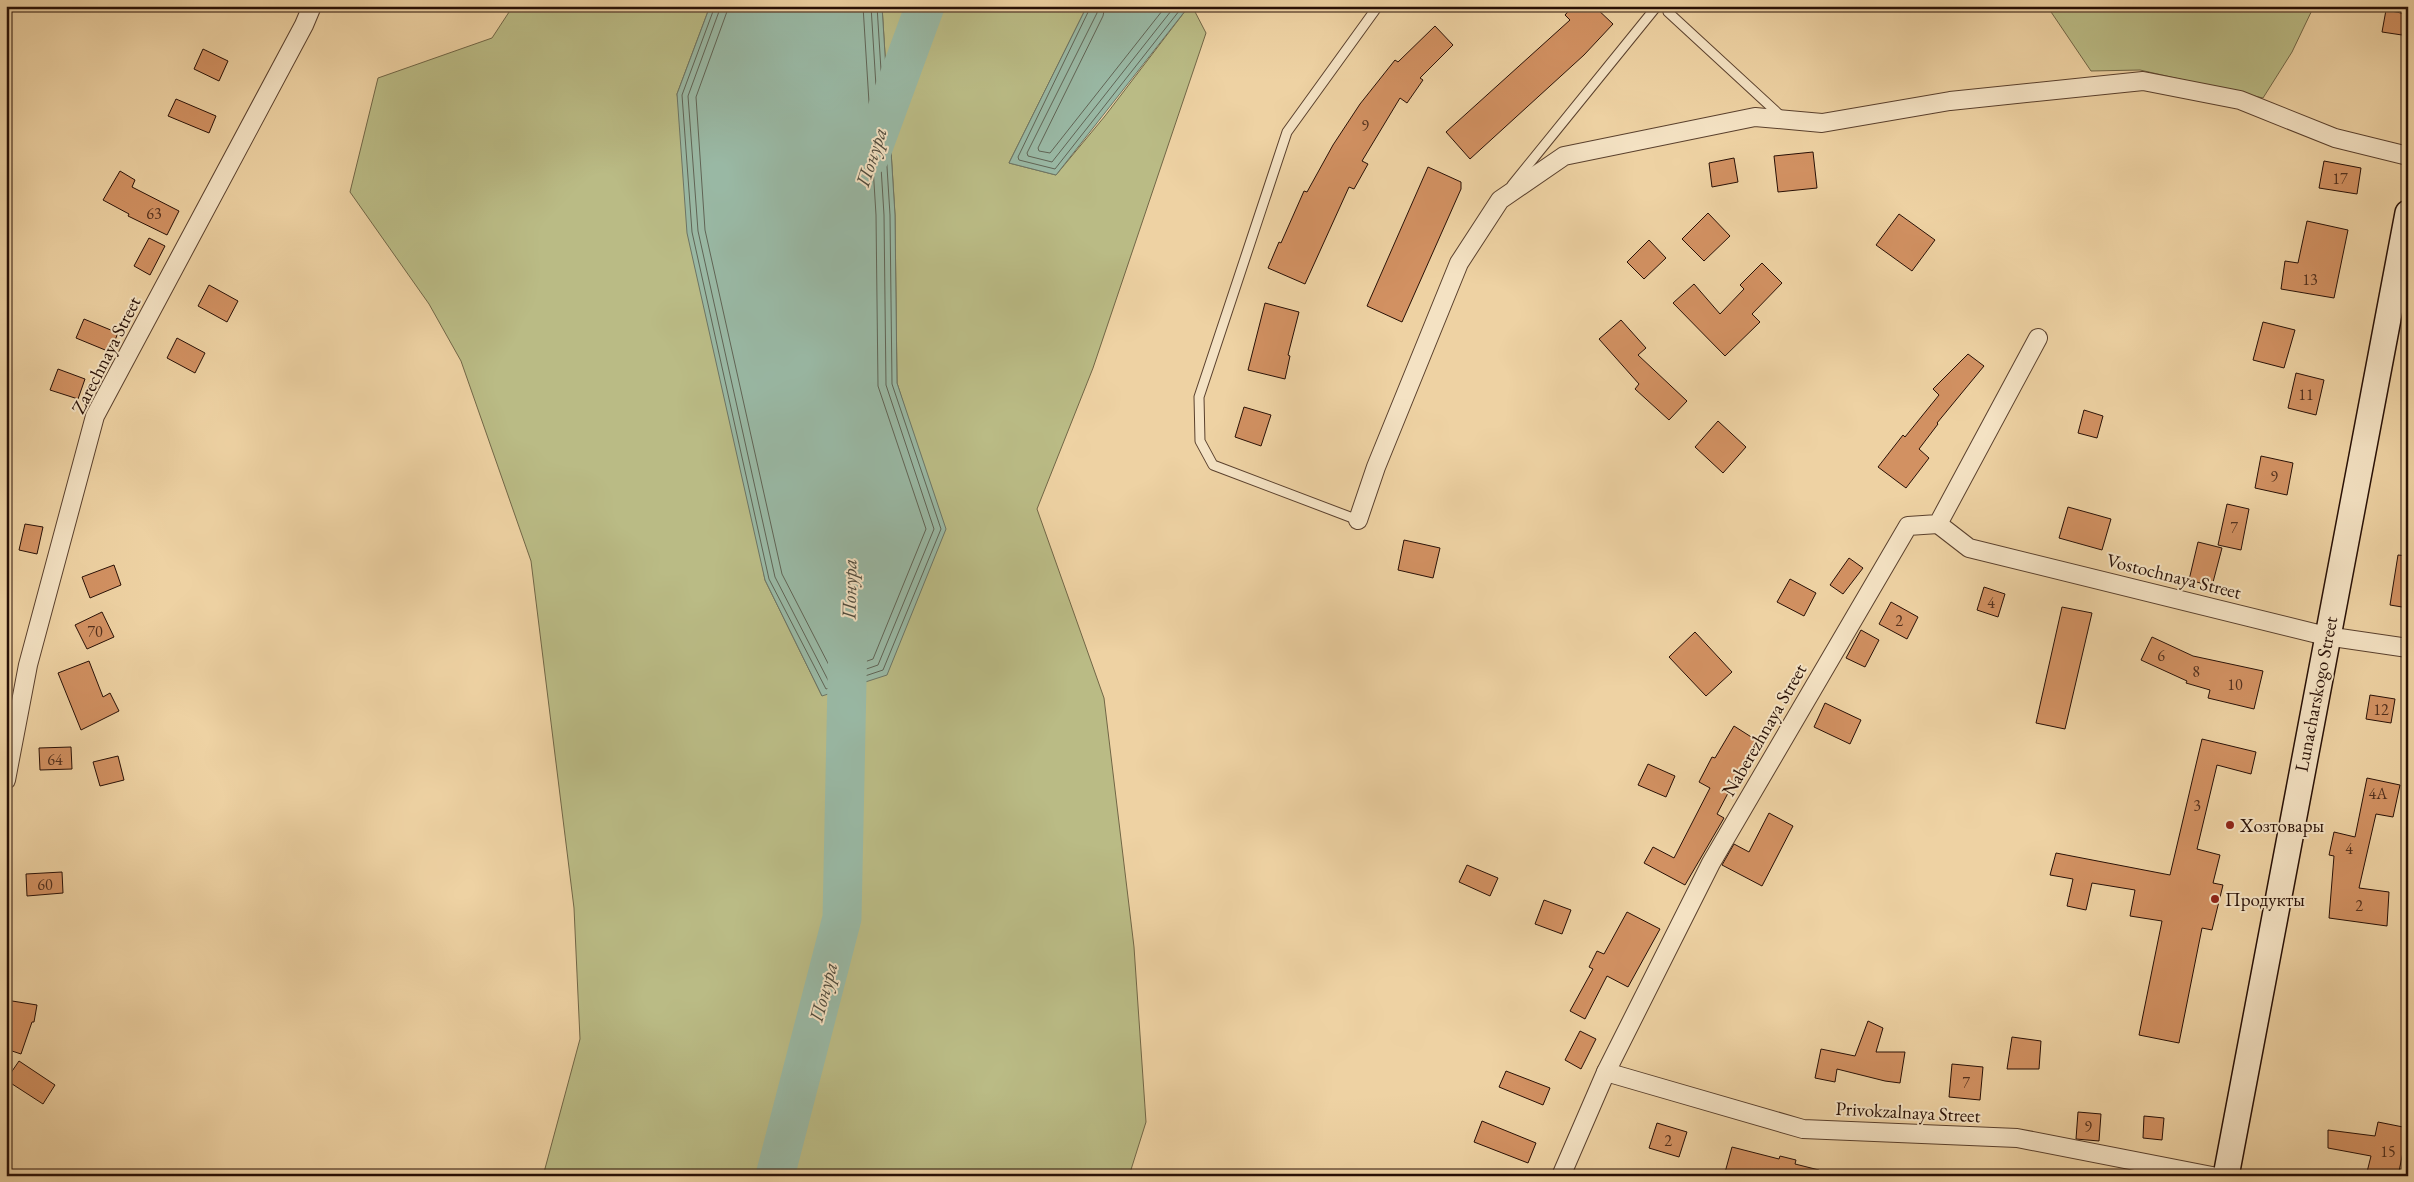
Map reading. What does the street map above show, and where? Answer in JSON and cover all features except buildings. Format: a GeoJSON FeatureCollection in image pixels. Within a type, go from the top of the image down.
{"type":"FeatureCollection","features":[{"type":"Feature","properties":{"kind":"main road","name":"Lunacharskogo Street"},"geometry":{"type":"LineString","coordinates":[[2226,1176],[2326,636],[2408,213]]}},
{"type":"Feature","properties":{"kind":"street","name":"Zarechnaya Street"},"geometry":{"type":"LineString","coordinates":[[6,780],[28,665],[95,416],[304,25],[312,6]]}},
{"type":"Feature","properties":{"kind":"street"},"geometry":{"type":"LineString","coordinates":[[1358,520],[1376,466],[1460,263],[1500,200],[1564,156],[1755,117],[1822,123],[1950,101],[2143,81],[2240,100],[2335,138],[2408,156]]}},
{"type":"Feature","properties":{"kind":"street"},"geometry":{"type":"LineString","coordinates":[[1938,524],[2038,338]]}},
{"type":"Feature","properties":{"kind":"street","name":"Vostochnaya Street"},"geometry":{"type":"LineString","coordinates":[[1938,524],[1969,548],[2326,636],[2408,648]]}},
{"type":"Feature","properties":{"kind":"street","name":"Naberezhnaya Street"},"geometry":{"type":"LineString","coordinates":[[1561,1176],[1606,1072],[1711,863],[1908,526],[1938,524]]}},
{"type":"Feature","properties":{"kind":"street","name":"Privokzalnaya Street"},"geometry":{"type":"LineString","coordinates":[[1606,1072],[1803,1129],[2017,1138],[2212,1176]]}},
{"type":"Feature","properties":{"kind":"lane"},"geometry":{"type":"LineString","coordinates":[[1358,520],[1213,465],[1200,441],[1199,397],[1287,132],[1378,6]]}},
{"type":"Feature","properties":{"kind":"lane"},"geometry":{"type":"LineString","coordinates":[[1500,200],[1657,6]]}},
{"type":"Feature","properties":{"kind":"lane"},"geometry":{"type":"LineString","coordinates":[[1667,6],[1668,12],[1785,120]]}},
{"type":"Feature","properties":{"kind":"green space"},"geometry":{"type":"Polygon","coordinates":[[[513,6],[710,6],[677,94],[765,580],[822,696],[919,454],[897,383],[895,215],[882,6],[1087,6],[1009,163],[1056,175],[1105,116],[1189,6],[1192,6],[1206,33],[1093,368],[1037,509],[1104,698],[1134,947],[1146,1122],[1129,1176],[543,1176],[580,1039],[574,908],[531,561],[461,361],[429,304],[350,192],[378,78],[492,38],[513,6]]]}},
{"type":"Feature","properties":{"kind":"green space"},"geometry":{"type":"Polygon","coordinates":[[[2047,6],[2117,6],[2119,9],[2123,6],[2314,6],[2292,52],[2263,98],[2140,70],[2091,71],[2047,6]]]}},
{"type":"Feature","properties":{"kind":"water"},"geometry":{"type":"Polygon","coordinates":[[[710,6],[882,6],[895,215],[897,383],[946,529],[887,675],[822,696],[765,580],[687,233],[677,94],[710,6]]]}},
{"type":"Feature","properties":{"kind":"water"},"geometry":{"type":"Polygon","coordinates":[[[1087,6],[1189,6],[1056,175],[1009,163],[1087,6]]]}},
{"type":"Feature","properties":{"kind":"waterway","name":"Понура"},"geometry":{"type":"LineString","coordinates":[[870,156],[925,6]]}},
{"type":"Feature","properties":{"kind":"waterway","name":"Понура"},"geometry":{"type":"LineString","coordinates":[[775,1176],[842,918],[848,635]]}},
{"type":"Feature","properties":{"kind":"place","name":"Хозтовары"},"geometry":{"type":"Point","coordinates":[2230,825]}},
{"type":"Feature","properties":{"kind":"place","name":"Продукты"},"geometry":{"type":"Point","coordinates":[2215,899]}}]}
